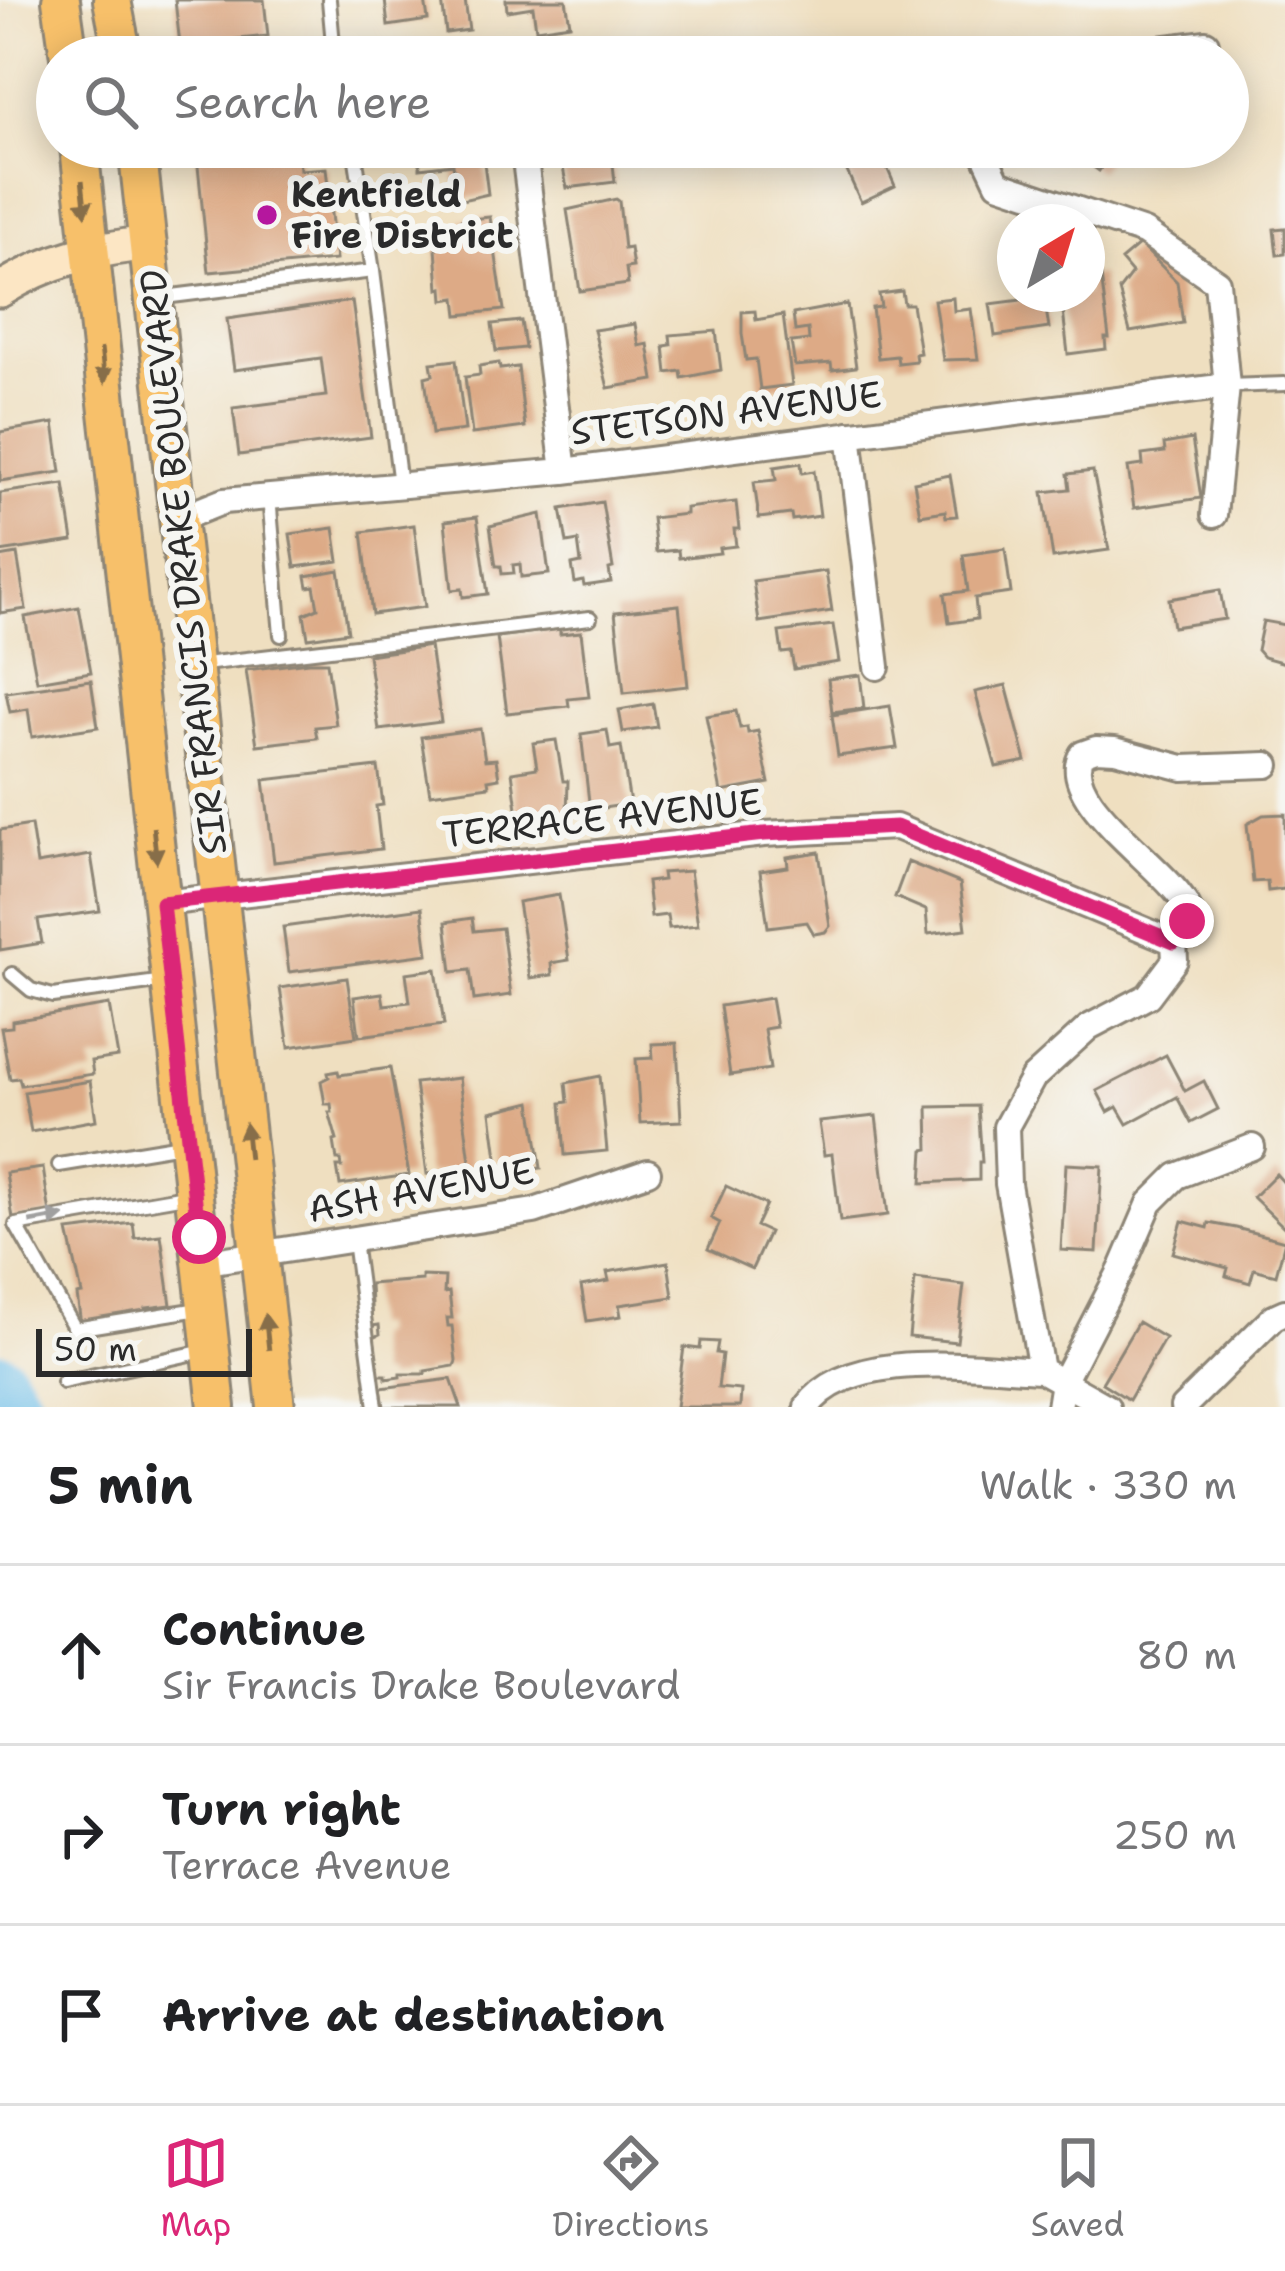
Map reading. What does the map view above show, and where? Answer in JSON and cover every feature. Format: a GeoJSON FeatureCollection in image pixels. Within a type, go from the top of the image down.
{"type":"FeatureCollection","features":[{"type":"Feature","properties":{"kind":"main road"},"geometry":{"type":"LineString","coordinates":[[62,0],[66,36]]}},
{"type":"Feature","properties":{"kind":"main road"},"geometry":{"type":"LineString","coordinates":[[112,0],[119,36]]}},
{"type":"Feature","properties":{"kind":"main road","name":"SIR FRANCIS DRAKE BOULEVARD"},"geometry":{"type":"LineString","coordinates":[[81,168],[218,1407]]}},
{"type":"Feature","properties":{"kind":"main road","name":"SIR FRANCIS DRAKE BOULEVARD"},"geometry":{"type":"LineString","coordinates":[[139,168],[276,1407]]}},
{"type":"Feature","properties":{"kind":"main road"},"geometry":{"type":"LineString","coordinates":[[0,290],[33,270],[90,250],[148,242]]}},
{"type":"Feature","properties":{"kind":"street"},"geometry":{"type":"LineString","coordinates":[[526,168],[564,470]]}},
{"type":"Feature","properties":{"kind":"street"},"geometry":{"type":"LineString","coordinates":[[991,168],[998,183],[1144,232],[1217,282],[1227,386],[1214,515]]}},
{"type":"Feature","properties":{"kind":"street","name":"STETSON AVENUE"},"geometry":{"type":"LineString","coordinates":[[179,519],[224,501],[564,470],[1227,386]]}},
{"type":"Feature","properties":{"kind":"street"},"geometry":{"type":"LineString","coordinates":[[849,434],[877,667]]}},
{"type":"Feature","properties":{"kind":"street"},"geometry":{"type":"LineString","coordinates":[[1054,1386],[1008,1184],[1006,1127],[1033,1078],[1060,1053],[1089,1027],[1148,996],[1174,961],[1174,942],[1187,921],[1185,901],[1084,792],[1075,764],[1082,754],[1096,749],[1183,768],[1267,765]]}},
{"type":"Feature","properties":{"kind":"street","name":"TERRACE AVENUE"},"geometry":{"type":"LineString","coordinates":[[162,903],[764,834],[896,827],[1174,942]]}},
{"type":"Feature","properties":{"kind":"street"},"geometry":{"type":"LineString","coordinates":[[1054,1386],[1122,1268],[1150,1203],[1177,1176],[1252,1147]]}},
{"type":"Feature","properties":{"kind":"street","name":"ASH AVENUE"},"geometry":{"type":"LineString","coordinates":[[202,1263],[534,1211],[648,1172]]}},
{"type":"Feature","properties":{"kind":"street"},"geometry":{"type":"LineString","coordinates":[[1183,1407],[1274,1317],[1285,1312]]}},
{"type":"Feature","properties":{"kind":"street"},"geometry":{"type":"LineString","coordinates":[[807,1407],[819,1390],[872,1369],[936,1365],[1054,1386],[1107,1407]]}},
{"type":"Feature","properties":{"kind":"lane"},"geometry":{"type":"LineString","coordinates":[[329,0],[332,36]]}},
{"type":"Feature","properties":{"kind":"lane"},"geometry":{"type":"LineString","coordinates":[[357,168],[400,485]]}},
{"type":"Feature","properties":{"kind":"lane"},"geometry":{"type":"LineString","coordinates":[[154,298],[373,271]]}},
{"type":"Feature","properties":{"kind":"lane","name":"STETSON AVENUE"},"geometry":{"type":"LineString","coordinates":[[1227,386],[1285,384]]}},
{"type":"Feature","properties":{"kind":"lane"},"geometry":{"type":"LineString","coordinates":[[269,496],[281,635]]}},
{"type":"Feature","properties":{"kind":"lane"},"geometry":{"type":"LineString","coordinates":[[195,665],[590,618]]}},
{"type":"Feature","properties":{"kind":"lane"},"geometry":{"type":"LineString","coordinates":[[12,974],[31,990],[53,995],[170,980]]}},
{"type":"Feature","properties":{"kind":"lane"},"geometry":{"type":"LineString","coordinates":[[59,1166],[188,1143]]}},
{"type":"Feature","properties":{"kind":"lane"},"geometry":{"type":"LineString","coordinates":[[194,1194],[16,1225],[75,1329],[206,1307]]}},
{"type":"Feature","properties":{"kind":"lane"},"geometry":{"type":"LineString","coordinates":[[354,1241],[376,1407]]}},
{"type":"Feature","properties":{"kind":"lane"},"geometry":{"type":"LineString","coordinates":[[62,1382],[211,1349]]}},
{"type":"Feature","properties":{"kind":"building"},"geometry":{"type":"Polygon","coordinates":[[[175,0],[264,0],[268,36],[179,36],[175,0]]]}},
{"type":"Feature","properties":{"kind":"building"},"geometry":{"type":"Polygon","coordinates":[[[385,0],[425,0],[428,20],[388,26],[385,0]]]}},
{"type":"Feature","properties":{"kind":"building"},"geometry":{"type":"Polygon","coordinates":[[[442,0],[465,0],[469,30],[446,33],[442,0]]]}},
{"type":"Feature","properties":{"kind":"building"},"geometry":{"type":"Polygon","coordinates":[[[506,0],[566,0],[570,24],[536,29],[533,7],[507,11],[506,0]]]}},
{"type":"Feature","properties":{"kind":"building","name":"Kentfield Fire District"},"geometry":{"type":"Polygon","coordinates":[[[198,168],[326,168],[336,260],[209,272],[198,168]]]}},
{"type":"Feature","properties":{"kind":"building"},"geometry":{"type":"Polygon","coordinates":[[[454,168],[485,168],[488,194],[458,201],[454,168]]]}},
{"type":"Feature","properties":{"kind":"building"},"geometry":{"type":"Polygon","coordinates":[[[563,168],[613,168],[615,182],[567,188],[563,168]]]}},
{"type":"Feature","properties":{"kind":"building"},"geometry":{"type":"Polygon","coordinates":[[[845,168],[887,168],[895,186],[861,202],[845,168]]]}},
{"type":"Feature","properties":{"kind":"building"},"geometry":{"type":"Polygon","coordinates":[[[616,199],[624,249],[630,248],[633,267],[626,268],[628,284],[580,291],[567,210],[616,199]]]}},
{"type":"Feature","properties":{"kind":"building"},"geometry":{"type":"Polygon","coordinates":[[[490,217],[504,310],[458,315],[456,298],[444,300],[443,288],[439,289],[435,235],[463,232],[461,220],[490,217]]]}},
{"type":"Feature","properties":{"kind":"building"},"geometry":{"type":"Polygon","coordinates":[[[1285,228],[1285,254],[1277,255],[1274,229],[1285,228]]]}},
{"type":"Feature","properties":{"kind":"building"},"geometry":{"type":"Polygon","coordinates":[[[1140,244],[1177,282],[1183,323],[1130,332],[1119,290],[1132,273],[1121,260],[1140,244]]]}},
{"type":"Feature","properties":{"kind":"building"},"geometry":{"type":"Polygon","coordinates":[[[902,291],[904,304],[912,304],[920,353],[915,354],[916,361],[898,363],[897,356],[878,358],[872,308],[881,307],[879,294],[902,291]]]}},
{"type":"Feature","properties":{"kind":"building"},"geometry":{"type":"Polygon","coordinates":[[[953,298],[954,311],[971,309],[978,359],[943,360],[934,300],[953,298]]]}},
{"type":"Feature","properties":{"kind":"building"},"geometry":{"type":"Polygon","coordinates":[[[352,301],[371,437],[239,455],[233,408],[326,396],[321,358],[234,370],[227,319],[352,301]]]}},
{"type":"Feature","properties":{"kind":"building"},"geometry":{"type":"Polygon","coordinates":[[[997,303],[997,312],[1046,312],[1049,328],[995,336],[990,304],[997,303]]]}},
{"type":"Feature","properties":{"kind":"building"},"geometry":{"type":"Polygon","coordinates":[[[847,304],[856,367],[795,366],[791,342],[809,340],[808,329],[795,331],[793,314],[847,304]]]}},
{"type":"Feature","properties":{"kind":"building"},"geometry":{"type":"Polygon","coordinates":[[[1105,306],[1106,349],[1068,354],[1063,312],[1105,312],[1105,306]]]}},
{"type":"Feature","properties":{"kind":"building"},"geometry":{"type":"Polygon","coordinates":[[[755,311],[756,320],[783,315],[792,385],[760,389],[756,359],[746,360],[742,334],[742,312],[755,311]]]}},
{"type":"Feature","properties":{"kind":"building"},"geometry":{"type":"Polygon","coordinates":[[[521,321],[525,348],[496,351],[492,324],[521,321]]]}},
{"type":"Feature","properties":{"kind":"building"},"geometry":{"type":"Polygon","coordinates":[[[635,324],[639,346],[648,344],[654,380],[608,388],[594,330],[635,324]]]}},
{"type":"Feature","properties":{"kind":"building"},"geometry":{"type":"Polygon","coordinates":[[[716,331],[721,370],[682,378],[681,371],[667,373],[664,346],[671,345],[670,335],[716,331]]]}},
{"type":"Feature","properties":{"kind":"building"},"geometry":{"type":"Polygon","coordinates":[[[456,360],[465,430],[432,434],[425,377],[433,375],[431,363],[456,360]]]}},
{"type":"Feature","properties":{"kind":"building"},"geometry":{"type":"Polygon","coordinates":[[[499,363],[500,369],[518,367],[525,427],[472,434],[465,377],[480,375],[479,366],[499,363]]]}},
{"type":"Feature","properties":{"kind":"building"},"geometry":{"type":"Polygon","coordinates":[[[54,423],[61,472],[0,481],[0,432],[54,423]]]}},
{"type":"Feature","properties":{"kind":"building"},"geometry":{"type":"Polygon","coordinates":[[[1192,439],[1201,498],[1134,508],[1128,467],[1143,465],[1142,455],[1165,452],[1164,444],[1192,439]]]}},
{"type":"Feature","properties":{"kind":"building"},"geometry":{"type":"Polygon","coordinates":[[[801,463],[802,473],[814,471],[820,516],[759,518],[754,482],[776,480],[774,467],[801,463]]]}},
{"type":"Feature","properties":{"kind":"building"},"geometry":{"type":"Polygon","coordinates":[[[1093,471],[1109,550],[1053,558],[1043,492],[1070,489],[1068,474],[1093,471]]]}},
{"type":"Feature","properties":{"kind":"building"},"geometry":{"type":"Polygon","coordinates":[[[950,475],[957,516],[946,517],[945,511],[920,515],[914,482],[950,475]]]}},
{"type":"Feature","properties":{"kind":"building"},"geometry":{"type":"Polygon","coordinates":[[[64,484],[73,541],[0,552],[0,493],[64,484]]]}},
{"type":"Feature","properties":{"kind":"building"},"geometry":{"type":"Polygon","coordinates":[[[602,502],[611,582],[584,586],[583,581],[575,583],[572,565],[581,563],[578,541],[567,543],[561,509],[602,502]]]}},
{"type":"Feature","properties":{"kind":"building"},"geometry":{"type":"Polygon","coordinates":[[[736,502],[736,546],[679,558],[678,550],[656,552],[652,518],[736,502]]]}},
{"type":"Feature","properties":{"kind":"building"},"geometry":{"type":"Polygon","coordinates":[[[541,514],[549,574],[521,577],[520,564],[513,565],[514,573],[502,574],[501,566],[496,566],[490,526],[541,514]]]}},
{"type":"Feature","properties":{"kind":"building"},"geometry":{"type":"Polygon","coordinates":[[[477,517],[488,594],[463,597],[462,589],[452,590],[445,521],[477,517]]]}},
{"type":"Feature","properties":{"kind":"building"},"geometry":{"type":"Polygon","coordinates":[[[414,525],[425,607],[372,614],[362,532],[414,525]]]}},
{"type":"Feature","properties":{"kind":"building"},"geometry":{"type":"Polygon","coordinates":[[[334,528],[339,561],[295,567],[290,534],[334,528]]]}},
{"type":"Feature","properties":{"kind":"building"},"geometry":{"type":"Polygon","coordinates":[[[1005,549],[1011,593],[975,598],[977,619],[949,623],[945,594],[968,591],[963,555],[1005,549]]]}},
{"type":"Feature","properties":{"kind":"building"},"geometry":{"type":"Polygon","coordinates":[[[17,554],[26,609],[0,613],[0,557],[17,554]]]}},
{"type":"Feature","properties":{"kind":"building"},"geometry":{"type":"Polygon","coordinates":[[[339,570],[348,632],[308,638],[304,614],[318,608],[314,586],[308,587],[306,576],[339,570]]]}},
{"type":"Feature","properties":{"kind":"building"},"geometry":{"type":"Polygon","coordinates":[[[826,571],[832,611],[759,622],[753,581],[826,571]]]}},
{"type":"Feature","properties":{"kind":"building"},"geometry":{"type":"Polygon","coordinates":[[[1220,590],[1225,619],[1173,627],[1169,599],[1220,590]]]}},
{"type":"Feature","properties":{"kind":"building"},"geometry":{"type":"Polygon","coordinates":[[[679,605],[688,686],[624,693],[615,612],[679,605]]]}},
{"type":"Feature","properties":{"kind":"building"},"geometry":{"type":"Polygon","coordinates":[[[79,607],[91,672],[37,681],[25,617],[79,607]]]}},
{"type":"Feature","properties":{"kind":"building"},"geometry":{"type":"Polygon","coordinates":[[[1263,621],[1285,625],[1285,663],[1263,657],[1257,650],[1263,621]]]}},
{"type":"Feature","properties":{"kind":"building"},"geometry":{"type":"Polygon","coordinates":[[[833,625],[839,662],[794,669],[791,652],[782,653],[779,632],[833,625]]]}},
{"type":"Feature","properties":{"kind":"building"},"geometry":{"type":"Polygon","coordinates":[[[560,629],[560,634],[581,632],[589,697],[568,699],[569,706],[507,713],[497,637],[560,629]]]}},
{"type":"Feature","properties":{"kind":"building"},"geometry":{"type":"Polygon","coordinates":[[[430,646],[441,722],[379,730],[368,655],[430,646]]]}},
{"type":"Feature","properties":{"kind":"building"},"geometry":{"type":"Polygon","coordinates":[[[327,662],[336,725],[315,727],[317,738],[257,745],[246,670],[327,662]]]}},
{"type":"Feature","properties":{"kind":"building"},"geometry":{"type":"Polygon","coordinates":[[[860,675],[864,708],[832,712],[828,679],[860,675]]]}},
{"type":"Feature","properties":{"kind":"building"},"geometry":{"type":"Polygon","coordinates":[[[91,680],[98,727],[32,737],[28,709],[10,712],[6,692],[91,680]]]}},
{"type":"Feature","properties":{"kind":"building"},"geometry":{"type":"Polygon","coordinates":[[[1006,685],[1026,761],[996,767],[975,692],[1006,685]]]}},
{"type":"Feature","properties":{"kind":"building"},"geometry":{"type":"Polygon","coordinates":[[[653,704],[657,727],[623,732],[619,710],[653,704]]]}},
{"type":"Feature","properties":{"kind":"building"},"geometry":{"type":"Polygon","coordinates":[[[890,706],[897,748],[838,756],[832,715],[890,706]]]}},
{"type":"Feature","properties":{"kind":"building"},"geometry":{"type":"Polygon","coordinates":[[[736,711],[740,728],[747,727],[748,733],[758,731],[769,783],[721,792],[706,716],[736,711]]]}},
{"type":"Feature","properties":{"kind":"building"},"geometry":{"type":"Polygon","coordinates":[[[480,729],[485,760],[496,759],[499,778],[488,780],[489,786],[430,794],[421,737],[480,729]]]}},
{"type":"Feature","properties":{"kind":"building"},"geometry":{"type":"Polygon","coordinates":[[[607,730],[610,748],[621,746],[630,804],[590,810],[581,734],[607,730]]]}},
{"type":"Feature","properties":{"kind":"building"},"geometry":{"type":"Polygon","coordinates":[[[556,740],[563,781],[568,781],[567,814],[518,816],[512,772],[537,768],[533,743],[556,740]]]}},
{"type":"Feature","properties":{"kind":"building"},"geometry":{"type":"Polygon","coordinates":[[[378,767],[383,805],[376,806],[381,849],[274,862],[264,780],[378,767]]]}},
{"type":"Feature","properties":{"kind":"building"},"geometry":{"type":"Polygon","coordinates":[[[1285,814],[1285,889],[1268,891],[1267,881],[1253,882],[1247,824],[1263,815],[1285,814]]]}},
{"type":"Feature","properties":{"kind":"building"},"geometry":{"type":"Polygon","coordinates":[[[31,825],[37,864],[91,855],[100,911],[38,920],[42,943],[0,950],[0,830],[31,825]]]}},
{"type":"Feature","properties":{"kind":"building"},"geometry":{"type":"Polygon","coordinates":[[[819,852],[830,926],[814,934],[807,922],[768,927],[760,871],[788,867],[787,857],[819,852]]]}},
{"type":"Feature","properties":{"kind":"building"},"geometry":{"type":"Polygon","coordinates":[[[908,862],[960,883],[966,929],[928,934],[926,910],[895,897],[908,862]]]}},
{"type":"Feature","properties":{"kind":"building"},"geometry":{"type":"Polygon","coordinates":[[[690,871],[698,925],[669,928],[667,915],[651,917],[647,882],[663,880],[662,873],[690,871]]]}},
{"type":"Feature","properties":{"kind":"building"},"geometry":{"type":"Polygon","coordinates":[[[559,895],[569,960],[551,963],[552,975],[530,978],[518,902],[559,895]]]}},
{"type":"Feature","properties":{"kind":"building"},"geometry":{"type":"Polygon","coordinates":[[[422,908],[428,954],[289,972],[283,927],[422,908]]]}},
{"type":"Feature","properties":{"kind":"building"},"geometry":{"type":"Polygon","coordinates":[[[472,918],[474,931],[502,928],[511,995],[474,1000],[470,970],[452,972],[446,922],[472,918]]]}},
{"type":"Feature","properties":{"kind":"building"},"geometry":{"type":"Polygon","coordinates":[[[436,969],[444,1025],[359,1036],[354,997],[382,993],[384,1005],[410,1002],[406,973],[436,969]]]}},
{"type":"Feature","properties":{"kind":"building"},"geometry":{"type":"Polygon","coordinates":[[[347,978],[356,1037],[289,1047],[280,988],[347,978]]]}},
{"type":"Feature","properties":{"kind":"building"},"geometry":{"type":"Polygon","coordinates":[[[771,998],[776,1027],[764,1029],[770,1069],[730,1075],[720,1006],[771,998]]]}},
{"type":"Feature","properties":{"kind":"building"},"geometry":{"type":"Polygon","coordinates":[[[109,1005],[118,1057],[91,1061],[93,1074],[21,1085],[19,1078],[10,1079],[1,1028],[12,1027],[12,1021],[109,1005]]]}},
{"type":"Feature","properties":{"kind":"building"},"geometry":{"type":"Polygon","coordinates":[[[677,1043],[681,1121],[640,1123],[636,1059],[653,1058],[652,1044],[677,1043]]]}},
{"type":"Feature","properties":{"kind":"building"},"geometry":{"type":"Polygon","coordinates":[[[1166,1055],[1185,1091],[1204,1081],[1218,1109],[1191,1123],[1177,1097],[1127,1124],[1117,1107],[1108,1112],[1097,1091],[1166,1055]]]}},
{"type":"Feature","properties":{"kind":"building"},"geometry":{"type":"Polygon","coordinates":[[[390,1068],[409,1175],[340,1185],[337,1167],[342,1167],[337,1160],[331,1104],[325,1104],[321,1081],[338,1071],[339,1075],[390,1068]]]}},
{"type":"Feature","properties":{"kind":"building"},"geometry":{"type":"Polygon","coordinates":[[[600,1076],[607,1151],[565,1155],[561,1103],[568,1102],[566,1083],[600,1076]]]}},
{"type":"Feature","properties":{"kind":"building"},"geometry":{"type":"Polygon","coordinates":[[[459,1078],[472,1177],[447,1180],[446,1172],[427,1174],[415,1083],[459,1078]]]}},
{"type":"Feature","properties":{"kind":"building"},"geometry":{"type":"Polygon","coordinates":[[[90,1081],[96,1120],[31,1132],[24,1092],[90,1081]]]}},
{"type":"Feature","properties":{"kind":"building"},"geometry":{"type":"Polygon","coordinates":[[[531,1102],[541,1168],[515,1172],[513,1163],[498,1165],[491,1112],[531,1102]]]}},
{"type":"Feature","properties":{"kind":"building"},"geometry":{"type":"Polygon","coordinates":[[[978,1106],[979,1180],[922,1183],[924,1150],[929,1149],[928,1107],[978,1106]]]}},
{"type":"Feature","properties":{"kind":"building"},"geometry":{"type":"Polygon","coordinates":[[[876,1116],[888,1215],[840,1221],[832,1154],[824,1155],[819,1122],[876,1116]]]}},
{"type":"Feature","properties":{"kind":"building"},"geometry":{"type":"Polygon","coordinates":[[[1066,1164],[1102,1166],[1097,1252],[1061,1250],[1066,1164]]]}},
{"type":"Feature","properties":{"kind":"building"},"geometry":{"type":"Polygon","coordinates":[[[43,1168],[50,1214],[13,1219],[6,1173],[43,1168]]]}},
{"type":"Feature","properties":{"kind":"building"},"geometry":{"type":"Polygon","coordinates":[[[1276,1174],[1285,1184],[1285,1228],[1253,1197],[1276,1174]]]}},
{"type":"Feature","properties":{"kind":"building"},"geometry":{"type":"Polygon","coordinates":[[[726,1186],[766,1205],[756,1226],[769,1232],[752,1269],[708,1249],[720,1223],[711,1218],[726,1186]]]}},
{"type":"Feature","properties":{"kind":"building"},"geometry":{"type":"Polygon","coordinates":[[[1182,1221],[1285,1241],[1276,1275],[1254,1269],[1250,1283],[1226,1276],[1228,1268],[1173,1253],[1182,1221]]]}},
{"type":"Feature","properties":{"kind":"building"},"geometry":{"type":"Polygon","coordinates":[[[133,1223],[135,1238],[161,1235],[171,1305],[146,1308],[147,1317],[81,1325],[77,1295],[82,1294],[68,1231],[133,1223]]]}},
{"type":"Feature","properties":{"kind":"building"},"geometry":{"type":"Polygon","coordinates":[[[668,1262],[673,1297],[619,1305],[621,1316],[587,1321],[581,1286],[609,1281],[607,1272],[668,1262]]]}},
{"type":"Feature","properties":{"kind":"building"},"geometry":{"type":"Polygon","coordinates":[[[422,1276],[445,1277],[456,1361],[454,1366],[425,1374],[386,1379],[379,1375],[376,1359],[374,1337],[380,1334],[379,1325],[372,1326],[370,1284],[422,1280],[422,1276]]]}},
{"type":"Feature","properties":{"kind":"building"},"geometry":{"type":"Polygon","coordinates":[[[915,1279],[964,1285],[957,1342],[909,1337],[915,1279]]]}},
{"type":"Feature","properties":{"kind":"building"},"geometry":{"type":"Polygon","coordinates":[[[1138,1322],[1165,1338],[1129,1400],[1102,1383],[1138,1322]]]}},
{"type":"Feature","properties":{"kind":"building"},"geometry":{"type":"Polygon","coordinates":[[[701,1341],[718,1342],[716,1353],[722,1354],[718,1388],[741,1390],[740,1407],[676,1407],[684,1347],[700,1349],[701,1341]]]}},
{"type":"Feature","properties":{"kind":"building"},"geometry":{"type":"Polygon","coordinates":[[[451,1379],[461,1407],[384,1407],[381,1388],[451,1379]]]}},
{"type":"Feature","properties":{"kind":"waterway"},"geometry":{"type":"LineString","coordinates":[[0,1378],[18,1407]]}},
{"type":"Feature","properties":{"kind":"place","name":"Kentfield Fire District"},"geometry":{"type":"Point","coordinates":[267,215]}},
{"type":"Feature","properties":{"kind":"route"},"geometry":{"type":"LineString","coordinates":[[199,1237],[162,903],[764,834],[896,827],[1174,942],[1187,921]]}}]}
